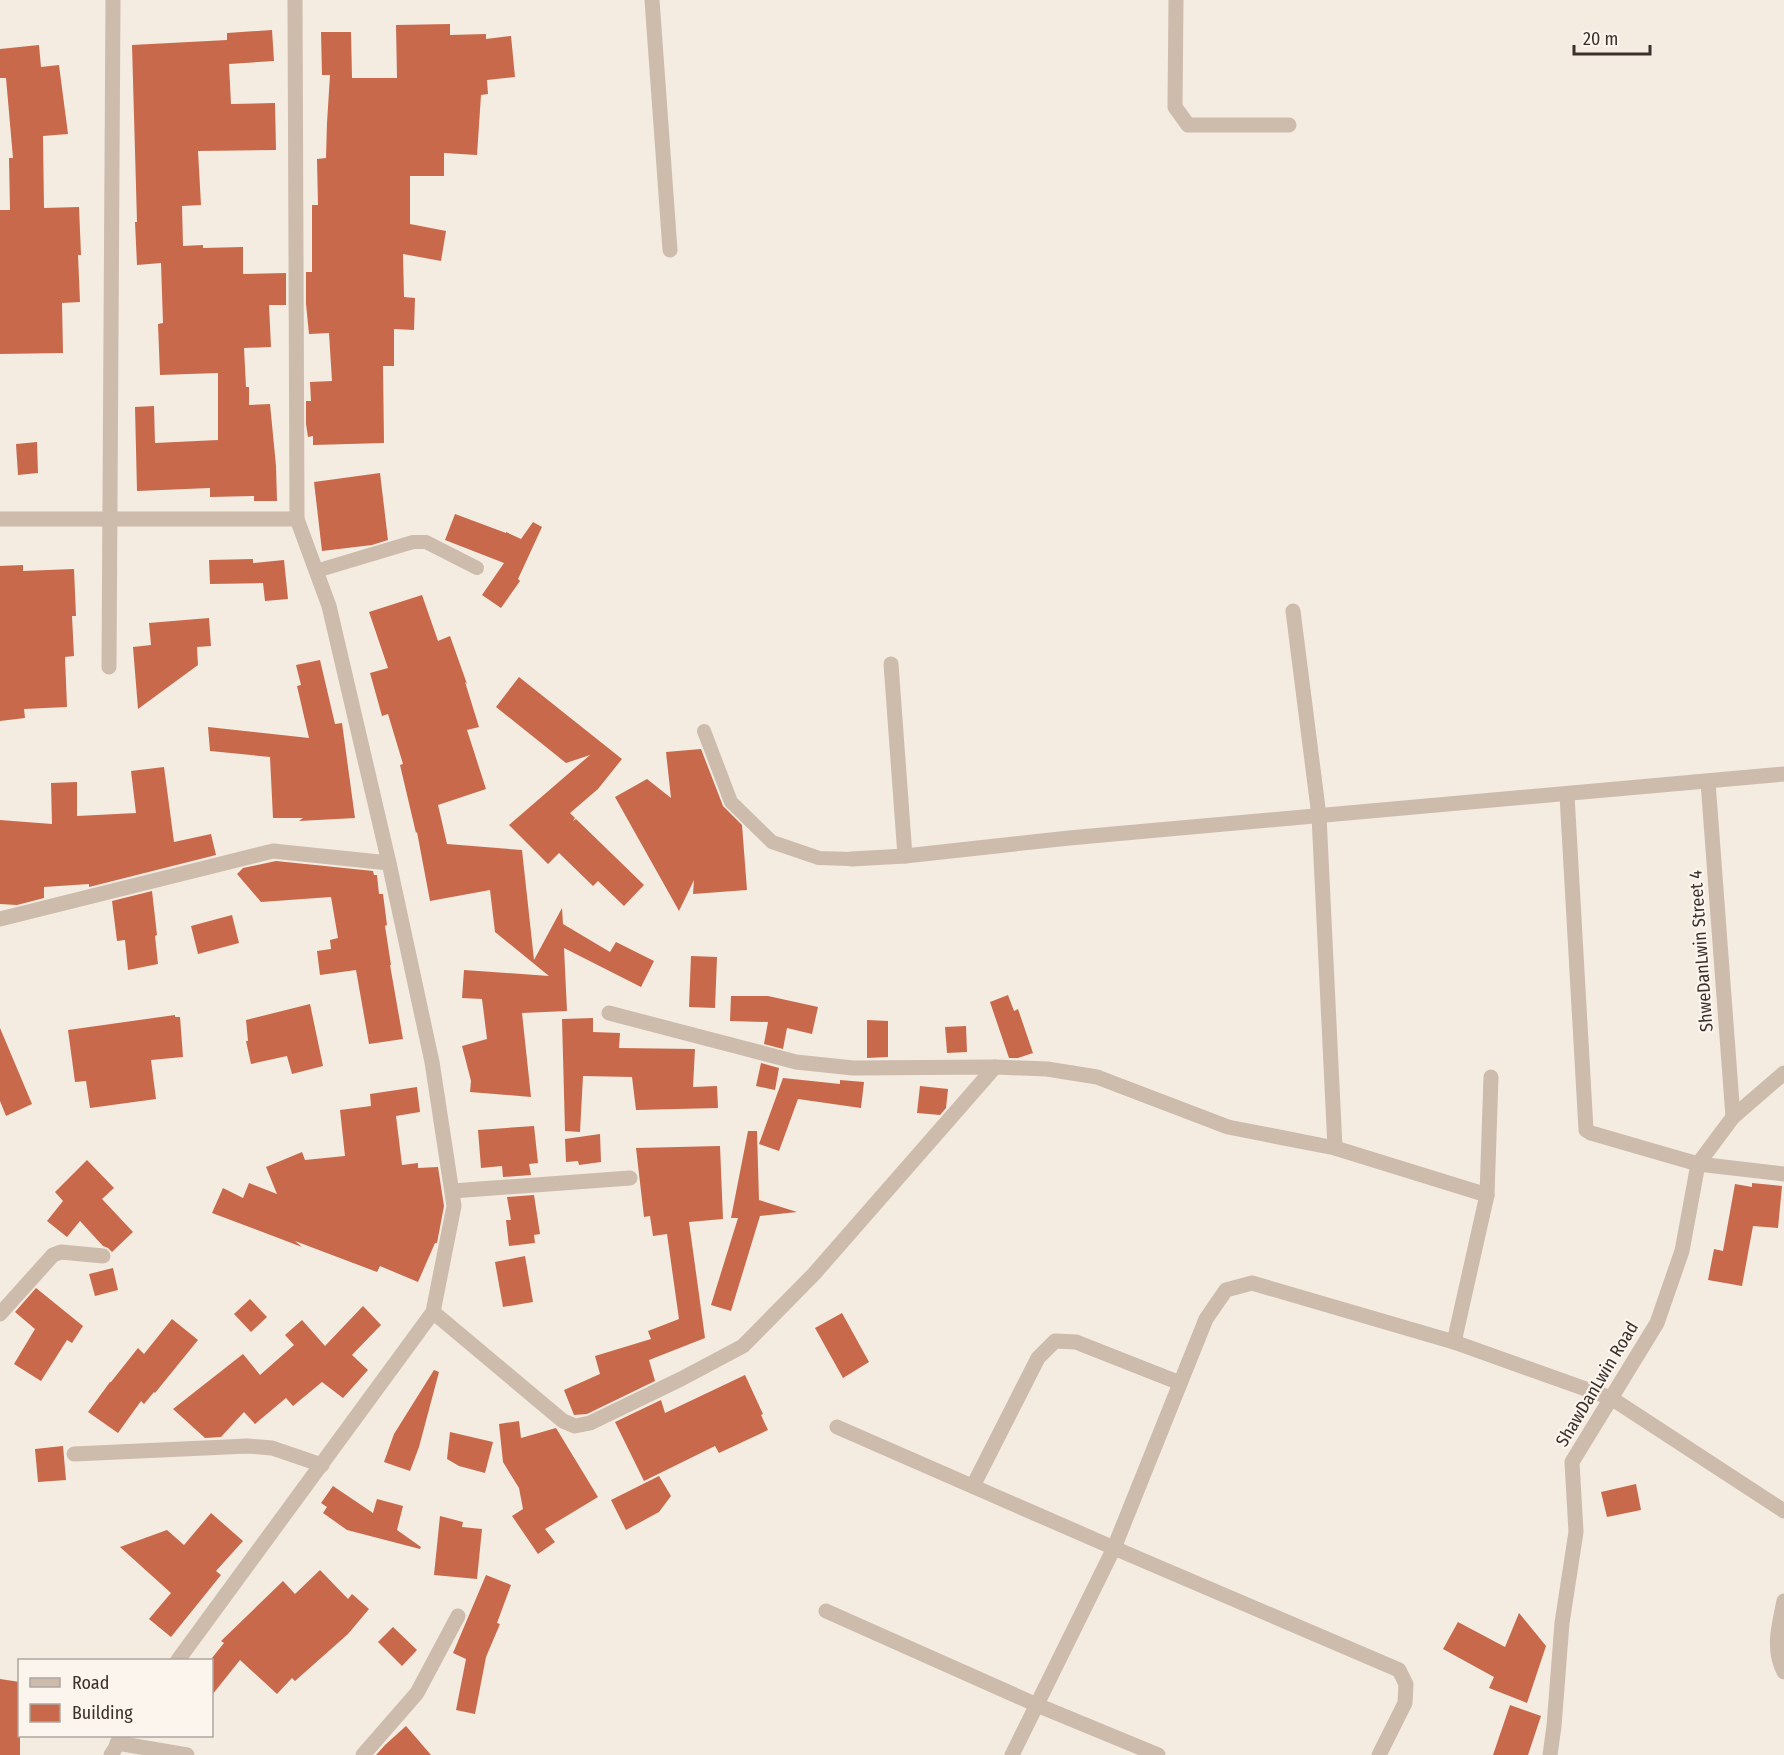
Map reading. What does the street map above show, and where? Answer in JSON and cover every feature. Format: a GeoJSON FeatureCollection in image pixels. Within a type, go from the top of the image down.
{"type":"FeatureCollection","features":[{"type":"Feature","properties":{"kind":"street"},"geometry":{"type":"LineString","coordinates":[[109,667],[113,0]]}},
{"type":"Feature","properties":{"kind":"street"},"geometry":{"type":"LineString","coordinates":[[179,1659],[434,1312],[454,1206],[432,1062],[389,863],[329,606],[297,519],[295,0]]}},
{"type":"Feature","properties":{"kind":"street"},"geometry":{"type":"LineString","coordinates":[[652,0],[670,250]]}},
{"type":"Feature","properties":{"kind":"street"},"geometry":{"type":"LineString","coordinates":[[1176,0],[1175,106],[1188,125],[1289,125]]}},
{"type":"Feature","properties":{"kind":"street"},"geometry":{"type":"LineString","coordinates":[[0,519],[297,519]]}},
{"type":"Feature","properties":{"kind":"street"},"geometry":{"type":"LineString","coordinates":[[1293,611],[1319,816],[1335,1148]]}},
{"type":"Feature","properties":{"kind":"street"},"geometry":{"type":"LineString","coordinates":[[891,664],[905,856]]}},
{"type":"Feature","properties":{"kind":"street"},"geometry":{"type":"LineString","coordinates":[[851,859],[905,856],[1069,838],[1784,774]]}},
{"type":"Feature","properties":{"kind":"street","name":"ShweDanLwin Street 4"},"geometry":{"type":"LineString","coordinates":[[1708,782],[1733,1117]]}},
{"type":"Feature","properties":{"kind":"street"},"geometry":{"type":"LineString","coordinates":[[1567,795],[1586,1130],[1698,1164],[1784,1174]]}},
{"type":"Feature","properties":{"kind":"street"},"geometry":{"type":"LineString","coordinates":[[0,919],[273,851],[389,863]]}},
{"type":"Feature","properties":{"kind":"street"},"geometry":{"type":"LineString","coordinates":[[609,1013],[796,1062],[852,1068],[1047,1069],[1096,1077],[1228,1127],[1335,1148],[1487,1195]]}},
{"type":"Feature","properties":{"kind":"street"},"geometry":{"type":"LineString","coordinates":[[434,1312],[563,1422],[575,1426],[590,1423],[743,1346],[814,1274],[995,1067]]}},
{"type":"Feature","properties":{"kind":"street","name":"ShawDanLwin Road"},"geometry":{"type":"LineString","coordinates":[[1550,1755],[1562,1623],[1575,1532],[1572,1462],[1657,1323],[1682,1251],[1698,1164],[1733,1117],[1784,1073]]}},
{"type":"Feature","properties":{"kind":"street"},"geometry":{"type":"LineString","coordinates":[[1454,1342],[1487,1195],[1491,1077]]}},
{"type":"Feature","properties":{"kind":"street"},"geometry":{"type":"LineString","coordinates":[[452,1191],[630,1178]]}},
{"type":"Feature","properties":{"kind":"street"},"geometry":{"type":"LineString","coordinates":[[0,1314],[53,1255],[61,1252],[103,1256]]}},
{"type":"Feature","properties":{"kind":"street"},"geometry":{"type":"LineString","coordinates":[[1012,1755],[1114,1548],[1206,1319],[1226,1290],[1252,1283],[1454,1342],[1611,1398],[1784,1511]]}},
{"type":"Feature","properties":{"kind":"street"},"geometry":{"type":"LineString","coordinates":[[973,1486],[1038,1358],[1055,1341],[1076,1342],[1180,1383]]}},
{"type":"Feature","properties":{"kind":"street"},"geometry":{"type":"LineString","coordinates":[[837,1427],[1399,1670],[1406,1684],[1405,1703],[1379,1755]]}},
{"type":"Feature","properties":{"kind":"street"},"geometry":{"type":"LineString","coordinates":[[74,1455],[248,1446],[272,1448],[322,1465]]}},
{"type":"Feature","properties":{"kind":"street"},"geometry":{"type":"LineString","coordinates":[[1784,1601],[1776,1642],[1777,1655],[1784,1672]]}},
{"type":"Feature","properties":{"kind":"street"},"geometry":{"type":"LineString","coordinates":[[826,1611],[1037,1705],[1158,1755]]}},
{"type":"Feature","properties":{"kind":"street"},"geometry":{"type":"LineString","coordinates":[[363,1755],[417,1693],[458,1616]]}},
{"type":"Feature","properties":{"kind":"street"},"geometry":{"type":"LineString","coordinates":[[117,1744],[187,1755]]}},
{"type":"Feature","properties":{"kind":"lane"},"geometry":{"type":"LineString","coordinates":[[316,572],[413,542],[426,542],[477,568]]}},
{"type":"Feature","properties":{"kind":"lane"},"geometry":{"type":"LineString","coordinates":[[704,731],[730,802],[772,842],[819,858],[851,859]]}},
{"type":"Feature","properties":{"kind":"building"},"geometry":{"type":"Polygon","coordinates":[[[450,24],[450,35],[486,34],[486,39],[511,36],[515,77],[487,80],[488,94],[481,95],[477,155],[444,153],[444,176],[410,176],[410,224],[446,231],[441,261],[403,254],[404,297],[415,298],[414,330],[394,329],[394,366],[383,366],[384,443],[313,445],[313,436],[308,437],[306,424],[306,401],[311,401],[310,382],[332,381],[329,333],[309,334],[306,304],[306,272],[312,272],[312,205],[318,205],[317,159],[326,158],[330,75],[322,75],[321,32],[351,32],[352,78],[397,78],[396,25],[450,24]]]}},
{"type":"Feature","properties":{"kind":"building"},"geometry":{"type":"Polygon","coordinates":[[[272,30],[274,61],[229,64],[231,104],[275,103],[276,150],[198,151],[201,205],[182,206],[183,246],[243,247],[243,274],[286,273],[286,305],[269,305],[271,347],[244,348],[249,405],[270,404],[277,501],[254,501],[254,496],[210,497],[210,488],[137,491],[135,407],[154,406],[155,443],[218,440],[218,373],[160,375],[158,324],[163,323],[161,263],[137,265],[132,45],[227,40],[227,33],[272,30]]]}},
{"type":"Feature","properties":{"kind":"building"},"geometry":{"type":"Polygon","coordinates":[[[39,45],[41,67],[59,65],[68,134],[43,136],[44,208],[79,207],[80,302],[62,303],[63,353],[0,354],[0,210],[10,210],[9,158],[13,158],[6,78],[0,78],[0,49],[39,45]]]}},
{"type":"Feature","properties":{"kind":"building"},"geometry":{"type":"Polygon","coordinates":[[[37,442],[38,473],[18,475],[16,444],[37,442]]]}},
{"type":"Feature","properties":{"kind":"building"},"geometry":{"type":"Polygon","coordinates":[[[380,473],[388,540],[372,545],[322,551],[314,482],[380,473]]]}},
{"type":"Feature","properties":{"kind":"building"},"geometry":{"type":"Polygon","coordinates":[[[455,514],[521,539],[533,522],[542,527],[518,579],[520,581],[501,608],[482,595],[504,563],[445,540],[455,514]]]}},
{"type":"Feature","properties":{"kind":"building"},"geometry":{"type":"Polygon","coordinates":[[[253,559],[253,563],[284,560],[288,599],[265,601],[263,583],[210,584],[209,560],[253,559]]]}},
{"type":"Feature","properties":{"kind":"building"},"geometry":{"type":"Polygon","coordinates":[[[23,565],[23,571],[74,569],[76,616],[72,616],[74,656],[65,657],[67,707],[24,709],[25,718],[0,721],[0,566],[23,565]]]}},
{"type":"Feature","properties":{"kind":"building"},"geometry":{"type":"Polygon","coordinates":[[[422,595],[438,641],[450,636],[467,684],[465,682],[479,727],[467,730],[486,789],[438,805],[447,844],[522,850],[534,960],[562,908],[563,924],[610,952],[616,942],[654,961],[641,987],[564,948],[567,1011],[522,1013],[531,1097],[470,1092],[471,1081],[462,1046],[487,1039],[482,999],[462,998],[464,970],[549,976],[495,932],[490,890],[430,901],[417,832],[400,765],[403,764],[388,714],[382,716],[370,673],[388,668],[369,612],[422,595]]]}},
{"type":"Feature","properties":{"kind":"building"},"geometry":{"type":"Polygon","coordinates":[[[209,618],[211,646],[197,647],[198,665],[138,709],[133,647],[151,645],[149,623],[209,618]]]}},
{"type":"Feature","properties":{"kind":"building"},"geometry":{"type":"Polygon","coordinates":[[[320,660],[335,724],[342,723],[355,818],[299,821],[303,818],[273,818],[270,757],[210,751],[208,727],[309,738],[297,686],[301,685],[296,665],[320,660]]]}},
{"type":"Feature","properties":{"kind":"building"},"geometry":{"type":"Polygon","coordinates":[[[519,677],[622,759],[598,789],[570,813],[575,818],[573,821],[576,819],[644,885],[624,906],[598,881],[593,886],[559,853],[548,864],[509,825],[590,755],[566,763],[496,707],[519,677]]]}},
{"type":"Feature","properties":{"kind":"building"},"geometry":{"type":"Polygon","coordinates":[[[701,749],[723,806],[742,825],[747,890],[693,894],[694,880],[679,911],[615,797],[647,779],[671,798],[666,752],[701,749]]]}},
{"type":"Feature","properties":{"kind":"building"},"geometry":{"type":"Polygon","coordinates":[[[164,767],[174,842],[211,834],[216,855],[89,887],[89,884],[44,887],[44,898],[17,905],[0,904],[0,820],[52,824],[51,783],[77,782],[77,816],[136,813],[131,771],[164,767]]]}},
{"type":"Feature","properties":{"kind":"building"},"geometry":{"type":"Polygon","coordinates":[[[276,861],[373,871],[374,875],[377,875],[379,894],[383,894],[390,965],[403,1039],[369,1044],[356,970],[320,975],[317,951],[331,949],[330,940],[338,938],[331,897],[261,902],[237,874],[243,868],[276,861]]]}},
{"type":"Feature","properties":{"kind":"building"},"geometry":{"type":"Polygon","coordinates":[[[152,891],[158,964],[128,970],[125,940],[117,941],[112,901],[152,891]]]}},
{"type":"Feature","properties":{"kind":"building"},"geometry":{"type":"Polygon","coordinates":[[[232,915],[239,943],[198,954],[191,926],[232,915]]]}},
{"type":"Feature","properties":{"kind":"building"},"geometry":{"type":"Polygon","coordinates":[[[691,956],[717,957],[715,1008],[689,1007],[691,956]]]}},
{"type":"Feature","properties":{"kind":"building"},"geometry":{"type":"Polygon","coordinates":[[[1008,995],[1014,1011],[1018,1009],[1033,1053],[1018,1058],[1009,1058],[990,1002],[1008,995]]]}},
{"type":"Feature","properties":{"kind":"building"},"geometry":{"type":"Polygon","coordinates":[[[731,996],[768,996],[818,1007],[812,1034],[787,1028],[783,1049],[764,1044],[768,1022],[730,1021],[731,996]]]}},
{"type":"Feature","properties":{"kind":"building"},"geometry":{"type":"Polygon","coordinates":[[[310,1004],[323,1066],[292,1074],[287,1056],[251,1064],[246,1041],[248,1041],[246,1020],[310,1004]]]}},
{"type":"Feature","properties":{"kind":"building"},"geometry":{"type":"Polygon","coordinates":[[[175,1015],[175,1017],[180,1017],[183,1057],[151,1060],[156,1099],[90,1108],[86,1081],[75,1082],[68,1030],[175,1015]]]}},
{"type":"Feature","properties":{"kind":"building"},"geometry":{"type":"Polygon","coordinates":[[[593,1018],[593,1032],[620,1033],[619,1048],[695,1049],[693,1087],[717,1086],[718,1108],[636,1110],[632,1077],[583,1076],[580,1132],[565,1131],[562,1019],[593,1018]]]}},
{"type":"Feature","properties":{"kind":"building"},"geometry":{"type":"Polygon","coordinates":[[[867,1020],[888,1021],[888,1057],[867,1058],[867,1020]]]}},
{"type":"Feature","properties":{"kind":"building"},"geometry":{"type":"Polygon","coordinates":[[[966,1026],[967,1052],[947,1053],[945,1027],[966,1026]]]}},
{"type":"Feature","properties":{"kind":"building"},"geometry":{"type":"Polygon","coordinates":[[[0,1028],[32,1104],[6,1116],[0,1101],[0,1028]]]}},
{"type":"Feature","properties":{"kind":"building"},"geometry":{"type":"Polygon","coordinates":[[[761,1063],[779,1068],[775,1090],[756,1086],[761,1063]]]}},
{"type":"Feature","properties":{"kind":"building"},"geometry":{"type":"Polygon","coordinates":[[[783,1078],[840,1084],[840,1080],[864,1082],[861,1108],[798,1099],[779,1151],[759,1144],[783,1078]]]}},
{"type":"Feature","properties":{"kind":"building"},"geometry":{"type":"Polygon","coordinates":[[[920,1086],[948,1089],[946,1108],[940,1115],[917,1113],[920,1086]]]}},
{"type":"Feature","properties":{"kind":"building"},"geometry":{"type":"Polygon","coordinates":[[[417,1087],[420,1112],[396,1116],[402,1165],[418,1163],[418,1168],[438,1167],[444,1206],[437,1243],[418,1282],[380,1266],[377,1272],[295,1241],[302,1247],[212,1213],[223,1188],[243,1198],[249,1183],[277,1194],[266,1167],[302,1152],[305,1160],[345,1156],[340,1110],[371,1106],[370,1094],[417,1087]]]}},
{"type":"Feature","properties":{"kind":"building"},"geometry":{"type":"Polygon","coordinates":[[[534,1126],[538,1163],[529,1164],[531,1175],[503,1177],[502,1166],[481,1168],[478,1130],[534,1126]]]}},
{"type":"Feature","properties":{"kind":"building"},"geometry":{"type":"Polygon","coordinates":[[[748,1131],[757,1131],[759,1200],[797,1212],[760,1216],[731,1311],[711,1305],[738,1218],[731,1218],[748,1131]]]}},
{"type":"Feature","properties":{"kind":"building"},"geometry":{"type":"Polygon","coordinates":[[[600,1134],[601,1162],[579,1165],[578,1161],[566,1162],[565,1139],[600,1134]]]}},
{"type":"Feature","properties":{"kind":"building"},"geometry":{"type":"Polygon","coordinates":[[[720,1146],[723,1219],[689,1222],[705,1338],[649,1360],[655,1381],[587,1414],[574,1415],[564,1390],[600,1374],[595,1356],[651,1339],[648,1331],[679,1319],[667,1234],[653,1236],[650,1216],[644,1217],[636,1148],[720,1146]]]}},
{"type":"Feature","properties":{"kind":"building"},"geometry":{"type":"Polygon","coordinates":[[[87,1160],[114,1188],[102,1199],[133,1232],[112,1252],[103,1246],[80,1221],[67,1237],[47,1221],[63,1201],[55,1192],[87,1160]]]}},
{"type":"Feature","properties":{"kind":"building"},"geometry":{"type":"Polygon","coordinates":[[[1752,1183],[1782,1186],[1778,1228],[1753,1226],[1742,1286],[1708,1280],[1714,1249],[1723,1251],[1735,1184],[1752,1187],[1752,1183]]]}},
{"type":"Feature","properties":{"kind":"building"},"geometry":{"type":"Polygon","coordinates":[[[534,1195],[540,1234],[534,1235],[535,1243],[509,1246],[506,1220],[511,1220],[507,1197],[534,1195]]]}},
{"type":"Feature","properties":{"kind":"building"},"geometry":{"type":"Polygon","coordinates":[[[525,1256],[533,1302],[503,1307],[495,1262],[525,1256]]]}},
{"type":"Feature","properties":{"kind":"building"},"geometry":{"type":"Polygon","coordinates":[[[113,1268],[118,1290],[95,1296],[89,1274],[113,1268]]]}},
{"type":"Feature","properties":{"kind":"building"},"geometry":{"type":"Polygon","coordinates":[[[36,1288],[83,1326],[72,1343],[67,1340],[41,1381],[14,1364],[35,1329],[15,1312],[36,1288]]]}},
{"type":"Feature","properties":{"kind":"building"},"geometry":{"type":"Polygon","coordinates":[[[250,1299],[267,1317],[251,1332],[234,1314],[250,1299]]]}},
{"type":"Feature","properties":{"kind":"building"},"geometry":{"type":"Polygon","coordinates":[[[363,1306],[381,1325],[352,1355],[368,1370],[343,1398],[322,1382],[293,1406],[286,1398],[255,1424],[244,1412],[221,1437],[205,1438],[173,1409],[243,1354],[260,1375],[294,1345],[285,1335],[302,1320],[325,1346],[363,1306]]]}},
{"type":"Feature","properties":{"kind":"building"},"geometry":{"type":"Polygon","coordinates":[[[842,1313],[869,1362],[843,1378],[815,1328],[842,1313]]]}},
{"type":"Feature","properties":{"kind":"building"},"geometry":{"type":"Polygon","coordinates":[[[172,1319],[198,1340],[155,1393],[144,1404],[141,1401],[118,1433],[88,1412],[138,1348],[144,1354],[172,1319]]]}},
{"type":"Feature","properties":{"kind":"building"},"geometry":{"type":"Polygon","coordinates":[[[434,1370],[439,1372],[419,1447],[410,1471],[384,1462],[394,1434],[434,1370]]]}},
{"type":"Feature","properties":{"kind":"building"},"geometry":{"type":"Polygon","coordinates":[[[745,1375],[768,1430],[719,1453],[715,1446],[644,1481],[615,1422],[661,1400],[665,1413],[745,1375]]]}},
{"type":"Feature","properties":{"kind":"building"},"geometry":{"type":"Polygon","coordinates":[[[519,1421],[521,1438],[556,1428],[598,1497],[545,1529],[555,1542],[538,1554],[512,1516],[523,1509],[519,1488],[503,1462],[499,1424],[519,1421]]]}},
{"type":"Feature","properties":{"kind":"building"},"geometry":{"type":"Polygon","coordinates":[[[450,1432],[493,1442],[485,1473],[459,1466],[447,1459],[450,1432]]]}},
{"type":"Feature","properties":{"kind":"building"},"geometry":{"type":"Polygon","coordinates":[[[63,1446],[66,1480],[38,1482],[35,1449],[63,1446]]]}},
{"type":"Feature","properties":{"kind":"building"},"geometry":{"type":"Polygon","coordinates":[[[659,1476],[671,1496],[659,1512],[626,1530],[611,1500],[659,1476]]]}},
{"type":"Feature","properties":{"kind":"building"},"geometry":{"type":"Polygon","coordinates":[[[1636,1484],[1641,1510],[1607,1517],[1601,1492],[1636,1484]]]}},
{"type":"Feature","properties":{"kind":"building"},"geometry":{"type":"Polygon","coordinates":[[[333,1486],[373,1513],[377,1499],[403,1506],[397,1530],[421,1547],[420,1549],[347,1530],[323,1513],[327,1507],[321,1503],[333,1486]]]}},
{"type":"Feature","properties":{"kind":"building"},"geometry":{"type":"Polygon","coordinates":[[[211,1513],[243,1541],[216,1571],[221,1575],[171,1637],[149,1619],[171,1593],[120,1547],[167,1530],[184,1545],[211,1513]]]}},
{"type":"Feature","properties":{"kind":"building"},"geometry":{"type":"Polygon","coordinates":[[[440,1516],[463,1522],[462,1527],[482,1529],[477,1579],[434,1575],[440,1516]]]}},
{"type":"Feature","properties":{"kind":"building"},"geometry":{"type":"Polygon","coordinates":[[[320,1570],[348,1599],[352,1594],[369,1609],[348,1634],[295,1681],[292,1678],[277,1694],[240,1660],[213,1694],[212,1658],[224,1643],[221,1641],[283,1581],[295,1594],[320,1570]]]}},
{"type":"Feature","properties":{"kind":"building"},"geometry":{"type":"Polygon","coordinates":[[[486,1575],[511,1585],[497,1623],[500,1624],[486,1657],[475,1714],[456,1710],[466,1659],[453,1653],[486,1575]]]}},
{"type":"Feature","properties":{"kind":"building"},"geometry":{"type":"Polygon","coordinates":[[[1519,1613],[1546,1646],[1527,1703],[1489,1688],[1494,1677],[1443,1649],[1458,1622],[1505,1647],[1519,1613]]]}},
{"type":"Feature","properties":{"kind":"building"},"geometry":{"type":"Polygon","coordinates":[[[393,1627],[417,1650],[402,1666],[378,1642],[393,1627]]]}},
{"type":"Feature","properties":{"kind":"building"},"geometry":{"type":"Polygon","coordinates":[[[0,1679],[18,1682],[20,1755],[0,1755],[0,1679]]]}},
{"type":"Feature","properties":{"kind":"building"},"geometry":{"type":"Polygon","coordinates":[[[1510,1705],[1541,1716],[1528,1755],[1493,1755],[1510,1705]]]}},
{"type":"Feature","properties":{"kind":"building"},"geometry":{"type":"Polygon","coordinates":[[[406,1726],[431,1755],[376,1755],[385,1745],[406,1726]]]}}]}
